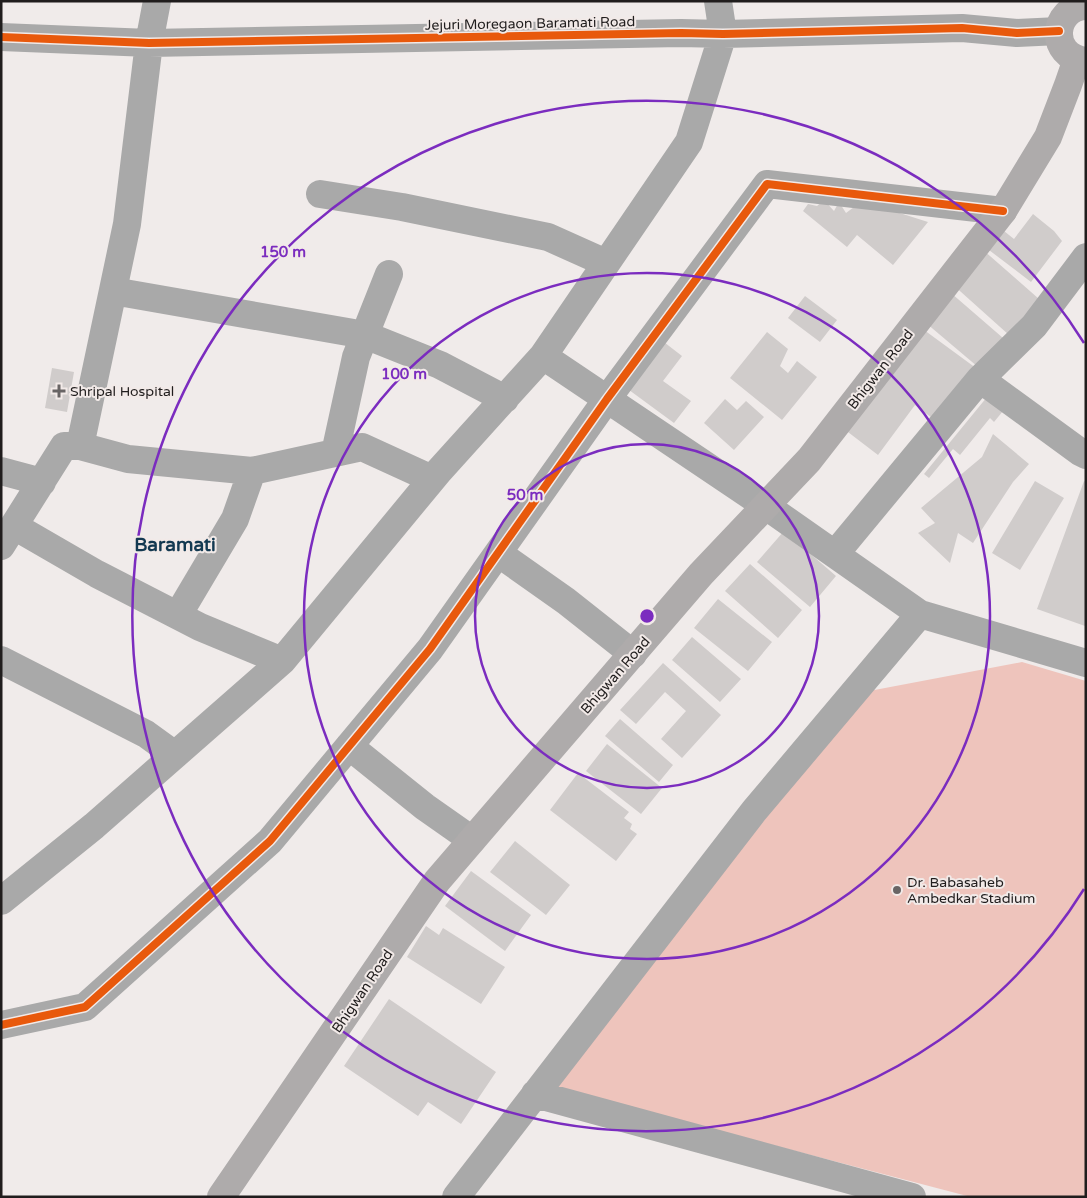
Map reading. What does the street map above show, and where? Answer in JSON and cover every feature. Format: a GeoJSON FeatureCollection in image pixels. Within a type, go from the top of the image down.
{"type":"FeatureCollection","features":[{"type":"Feature","properties":{"kind":"main road"},"geometry":{"type":"LineString","coordinates":[[1081,60],[1067,53],[1060,43],[1059,31],[1061,22],[1066,15],[1081,6],[1086,6]]}},
{"type":"Feature","properties":{"kind":"main road","name":"Bhigwan Road"},"geometry":{"type":"LineString","coordinates":[[221,1197],[437,882],[701,574],[809,460],[1003,211],[1048,137],[1068,86],[1081,60]]}},
{"type":"Feature","properties":{"kind":"street"},"geometry":{"type":"LineString","coordinates":[[80,446],[127,224],[149,43],[157,1]]}},
{"type":"Feature","properties":{"kind":"street"},"geometry":{"type":"LineString","coordinates":[[1,901],[94,826],[282,661],[432,479],[543,356],[689,142],[723,34],[718,1]]}},
{"type":"Feature","properties":{"kind":"street","name":"Jejuri Moregaon Baramati Road"},"geometry":{"type":"LineString","coordinates":[[1,37],[149,43],[672,33],[723,34],[962,28],[1017,33],[1059,31]]}},
{"type":"Feature","properties":{"kind":"street"},"geometry":{"type":"LineString","coordinates":[[1,1024],[85,1007],[270,841],[430,649],[607,400],[767,184],[1003,211]]}},
{"type":"Feature","properties":{"kind":"street"},"geometry":{"type":"LineString","coordinates":[[320,194],[402,207],[548,237],[606,263]]}},
{"type":"Feature","properties":{"kind":"street"},"geometry":{"type":"LineString","coordinates":[[835,554],[980,380],[1034,326],[1086,257]]}},
{"type":"Feature","properties":{"kind":"street"},"geometry":{"type":"LineString","coordinates":[[335,453],[356,357],[389,274]]}},
{"type":"Feature","properties":{"kind":"street"},"geometry":{"type":"LineString","coordinates":[[113,291],[365,335],[440,365],[504,399]]}},
{"type":"Feature","properties":{"kind":"street"},"geometry":{"type":"LineString","coordinates":[[543,356],[766,506],[920,614],[1086,663]]}},
{"type":"Feature","properties":{"kind":"street"},"geometry":{"type":"LineString","coordinates":[[980,380],[1080,452],[1086,454]]}},
{"type":"Feature","properties":{"kind":"street"},"geometry":{"type":"LineString","coordinates":[[282,661],[200,627],[98,574],[7,536],[64,446],[80,446],[128,459],[252,471],[362,448],[432,479]]}},
{"type":"Feature","properties":{"kind":"street"},"geometry":{"type":"LineString","coordinates":[[1,471],[42,482]]}},
{"type":"Feature","properties":{"kind":"street"},"geometry":{"type":"LineString","coordinates":[[178,615],[235,519],[252,471]]}},
{"type":"Feature","properties":{"kind":"street"},"geometry":{"type":"LineString","coordinates":[[498,553],[566,600],[633,654]]}},
{"type":"Feature","properties":{"kind":"street"},"geometry":{"type":"LineString","coordinates":[[456,1197],[754,811],[920,614]]}},
{"type":"Feature","properties":{"kind":"street"},"geometry":{"type":"LineString","coordinates":[[1,660],[146,734],[175,755]]}},
{"type":"Feature","properties":{"kind":"street"},"geometry":{"type":"LineString","coordinates":[[349,746],[425,807],[472,840]]}},
{"type":"Feature","properties":{"kind":"street"},"geometry":{"type":"LineString","coordinates":[[535,1094],[912,1197]]}},
{"type":"Feature","properties":{"kind":"shaded area","name":"Dr. Babasaheb Ambedkar Stadium"},"geometry":{"type":"Polygon","coordinates":[[[1022,662],[1086,681],[1086,1197],[971,1197],[554,1088],[864,692],[1022,662]]]}},
{"type":"Feature","properties":{"kind":"building"},"geometry":{"type":"Polygon","coordinates":[[[824,200],[834,211],[839,202],[846,213],[862,201],[928,222],[893,265],[857,235],[847,247],[803,211],[808,204],[817,206],[824,200]]]}},
{"type":"Feature","properties":{"kind":"building"},"geometry":{"type":"Polygon","coordinates":[[[1033,214],[1054,231],[1062,241],[1031,282],[989,250],[1004,231],[1014,239],[1033,214]]]}},
{"type":"Feature","properties":{"kind":"building"},"geometry":{"type":"Polygon","coordinates":[[[982,249],[1039,299],[1009,335],[951,283],[982,249]]]}},
{"type":"Feature","properties":{"kind":"building"},"geometry":{"type":"Polygon","coordinates":[[[951,293],[1003,338],[978,367],[926,323],[951,293]]]}},
{"type":"Feature","properties":{"kind":"building"},"geometry":{"type":"Polygon","coordinates":[[[805,296],[837,320],[820,342],[788,318],[805,296]]]}},
{"type":"Feature","properties":{"kind":"building"},"geometry":{"type":"Polygon","coordinates":[[[920,327],[980,371],[940,424],[915,405],[878,455],[844,429],[920,327]]]}},
{"type":"Feature","properties":{"kind":"building"},"geometry":{"type":"Polygon","coordinates":[[[767,332],[788,349],[780,366],[788,373],[797,361],[817,377],[782,420],[730,378],[767,332]]]}},
{"type":"Feature","properties":{"kind":"building"},"geometry":{"type":"Polygon","coordinates":[[[660,339],[682,356],[663,381],[691,401],[674,423],[625,387],[660,339]]]}},
{"type":"Feature","properties":{"kind":"building"},"geometry":{"type":"Polygon","coordinates":[[[52,368],[74,372],[67,412],[45,408],[52,368]]]}},
{"type":"Feature","properties":{"kind":"building"},"geometry":{"type":"Polygon","coordinates":[[[987,397],[1003,411],[994,422],[990,418],[960,455],[953,449],[929,478],[924,474],[987,397]]]}},
{"type":"Feature","properties":{"kind":"building"},"geometry":{"type":"Polygon","coordinates":[[[725,399],[737,410],[746,401],[764,417],[734,450],[704,423],[725,399]]]}},
{"type":"Feature","properties":{"kind":"building"},"geometry":{"type":"Polygon","coordinates":[[[993,434],[1029,464],[1013,482],[973,543],[958,533],[950,563],[918,533],[935,523],[921,508],[982,457],[993,434]]]}},
{"type":"Feature","properties":{"kind":"building"},"geometry":{"type":"Polygon","coordinates":[[[1035,481],[1064,498],[1020,570],[992,553],[1035,481]]]}},
{"type":"Feature","properties":{"kind":"building"},"geometry":{"type":"Polygon","coordinates":[[[1084,481],[1086,482],[1085,626],[1037,609],[1084,481]]]}},
{"type":"Feature","properties":{"kind":"building"},"geometry":{"type":"Polygon","coordinates":[[[784,531],[836,576],[810,607],[757,562],[784,531]]]}},
{"type":"Feature","properties":{"kind":"building"},"geometry":{"type":"Polygon","coordinates":[[[750,564],[802,610],[778,638],[725,591],[750,564]]]}},
{"type":"Feature","properties":{"kind":"building"},"geometry":{"type":"Polygon","coordinates":[[[718,599],[772,642],[748,671],[694,628],[718,599]]]}},
{"type":"Feature","properties":{"kind":"building"},"geometry":{"type":"Polygon","coordinates":[[[692,637],[741,679],[720,702],[672,660],[692,637]]]}},
{"type":"Feature","properties":{"kind":"building"},"geometry":{"type":"Polygon","coordinates":[[[663,663],[721,715],[682,758],[661,739],[686,711],[665,692],[636,724],[620,710],[663,663]]]}},
{"type":"Feature","properties":{"kind":"building"},"geometry":{"type":"Polygon","coordinates":[[[620,719],[673,765],[659,782],[605,736],[620,719]]]}},
{"type":"Feature","properties":{"kind":"building"},"geometry":{"type":"Polygon","coordinates":[[[607,744],[662,788],[641,814],[586,771],[607,744]]]}},
{"type":"Feature","properties":{"kind":"building"},"geometry":{"type":"Polygon","coordinates":[[[578,773],[629,812],[624,818],[632,824],[630,829],[637,834],[616,861],[550,810],[578,773]]]}},
{"type":"Feature","properties":{"kind":"building"},"geometry":{"type":"Polygon","coordinates":[[[515,841],[570,885],[546,915],[490,872],[515,841]]]}},
{"type":"Feature","properties":{"kind":"building"},"geometry":{"type":"Polygon","coordinates":[[[471,871],[531,915],[505,951],[445,906],[471,871]]]}},
{"type":"Feature","properties":{"kind":"building"},"geometry":{"type":"Polygon","coordinates":[[[426,926],[439,935],[443,928],[505,967],[481,1004],[407,957],[426,926]]]}},
{"type":"Feature","properties":{"kind":"building"},"geometry":{"type":"Polygon","coordinates":[[[389,999],[496,1072],[461,1124],[428,1102],[418,1116],[344,1066],[389,999]]]}},
{"type":"Feature","properties":{"kind":"cycle path"},"geometry":{"type":"LineString","coordinates":[[1,37],[149,43],[681,33],[723,34],[962,28],[1017,33],[1059,31]]}},
{"type":"Feature","properties":{"kind":"cycle path"},"geometry":{"type":"LineString","coordinates":[[1,1025],[85,1007],[270,841],[430,649],[607,399],[767,184],[1003,211]]}},
{"type":"Feature","properties":{"kind":"place","name":"Shripal Hospital"},"geometry":{"type":"Point","coordinates":[59,391]}},
{"type":"Feature","properties":{"kind":"place","name":"Dr. Babasaheb Ambedkar Stadium"},"geometry":{"type":"Point","coordinates":[897,890]}},
{"type":"Feature","properties":{"kind":"district","name":"Baramati"},"geometry":{"type":"Point","coordinates":[175,544]}}]}
